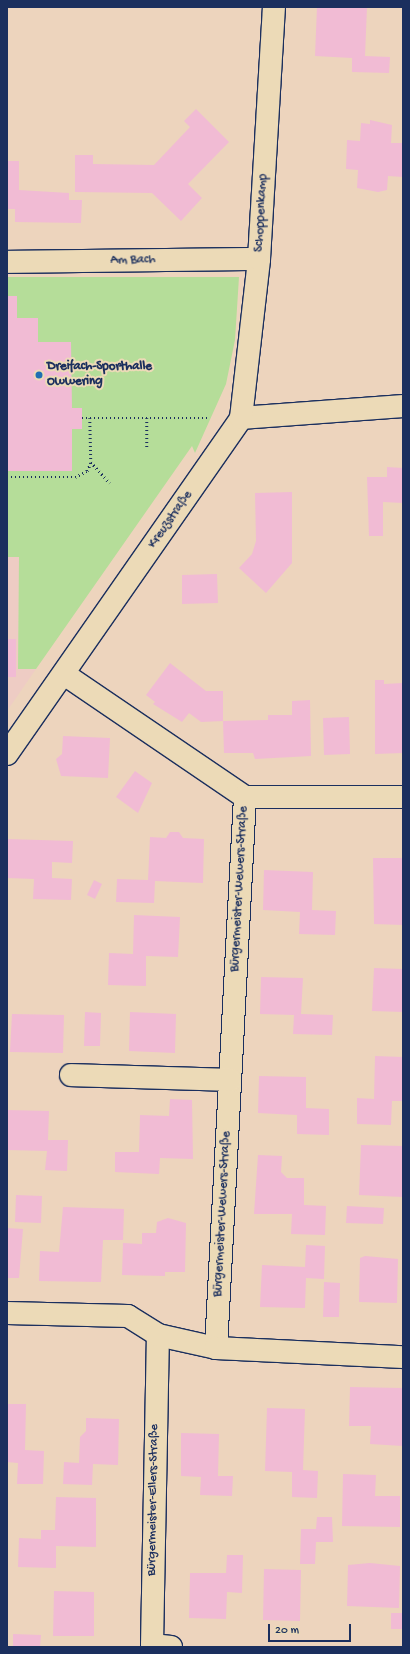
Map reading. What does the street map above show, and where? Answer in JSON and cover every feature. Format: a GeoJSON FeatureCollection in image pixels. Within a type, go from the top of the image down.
{"type":"FeatureCollection","features":[{"type":"Feature","properties":{"kind":"street","name":"Schoppenkamp"},"geometry":{"type":"LineString","coordinates":[[241,418],[259,259],[274,7]]}},
{"type":"Feature","properties":{"kind":"street","name":"Am Bach"},"geometry":{"type":"LineString","coordinates":[[7,262],[259,259]]}},
{"type":"Feature","properties":{"kind":"street"},"geometry":{"type":"LineString","coordinates":[[241,418],[403,406]]}},
{"type":"Feature","properties":{"kind":"street","name":"Kreuzstraße"},"geometry":{"type":"LineString","coordinates":[[7,754],[241,418]]}},
{"type":"Feature","properties":{"kind":"street","name":"Bürgermeister-Wewers-Straße"},"geometry":{"type":"LineString","coordinates":[[64,674],[245,797],[216,1348]]}},
{"type":"Feature","properties":{"kind":"street"},"geometry":{"type":"LineString","coordinates":[[245,797],[403,797]]}},
{"type":"Feature","properties":{"kind":"street"},"geometry":{"type":"LineString","coordinates":[[71,1075],[230,1080]]}},
{"type":"Feature","properties":{"kind":"street"},"geometry":{"type":"LineString","coordinates":[[7,1313],[128,1316],[158,1335],[216,1348],[403,1357]]}},
{"type":"Feature","properties":{"kind":"street","name":"Bürgermeister-Ellers-Straße"},"geometry":{"type":"LineString","coordinates":[[158,1335],[152,1646],[171,1647]]}},
{"type":"Feature","properties":{"kind":"path"},"geometry":{"type":"LineString","coordinates":[[82,418],[241,418]]}},
{"type":"Feature","properties":{"kind":"path"},"geometry":{"type":"LineString","coordinates":[[7,477],[75,477],[87,471],[92,462],[90,418]]}},
{"type":"Feature","properties":{"kind":"path"},"geometry":{"type":"LineString","coordinates":[[147,418],[147,449]]}},
{"type":"Feature","properties":{"kind":"path"},"geometry":{"type":"LineString","coordinates":[[92,462],[110,483]]}},
{"type":"Feature","properties":{"kind":"shaded area"},"geometry":{"type":"Polygon","coordinates":[[[7,557],[19,557],[18,669],[36,669],[7,711],[7,557]]]}},
{"type":"Feature","properties":{"kind":"green space"},"geometry":{"type":"Polygon","coordinates":[[[7,277],[239,277],[235,340],[226,384],[195,453],[192,446],[36,669],[18,669],[19,557],[7,557],[7,277]]]}},
{"type":"Feature","properties":{"kind":"building"},"geometry":{"type":"Polygon","coordinates":[[[317,7],[367,7],[365,56],[390,57],[389,73],[352,72],[352,58],[315,56],[317,7]]]}},
{"type":"Feature","properties":{"kind":"building"},"geometry":{"type":"Polygon","coordinates":[[[196,109],[229,142],[188,184],[202,198],[181,221],[152,193],[75,192],[75,155],[93,155],[93,164],[154,165],[190,127],[184,121],[196,109]]]}},
{"type":"Feature","properties":{"kind":"building"},"geometry":{"type":"Polygon","coordinates":[[[370,120],[392,125],[391,143],[403,143],[403,177],[388,176],[387,190],[378,192],[357,188],[358,170],[346,169],[347,140],[360,141],[361,123],[370,124],[370,120]]]}},
{"type":"Feature","properties":{"kind":"building"},"geometry":{"type":"Polygon","coordinates":[[[7,161],[19,161],[19,190],[69,193],[69,200],[82,200],[81,223],[15,222],[15,209],[7,209],[7,161]]]}},
{"type":"Feature","properties":{"kind":"building","name":"Dreifach-Sporthalle Owwering"},"geometry":{"type":"Polygon","coordinates":[[[7,296],[17,296],[17,318],[38,318],[38,342],[71,342],[72,408],[82,408],[82,429],[72,429],[72,471],[7,471],[7,296]]]}},
{"type":"Feature","properties":{"kind":"building"},"geometry":{"type":"Polygon","coordinates":[[[387,467],[403,468],[403,503],[383,502],[383,536],[369,536],[367,477],[387,477],[387,467]]]}},
{"type":"Feature","properties":{"kind":"building"},"geometry":{"type":"Polygon","coordinates":[[[292,492],[292,563],[266,593],[239,568],[252,554],[256,541],[255,493],[292,492]]]}},
{"type":"Feature","properties":{"kind":"building"},"geometry":{"type":"Polygon","coordinates":[[[217,574],[218,603],[182,604],[182,575],[217,574]]]}},
{"type":"Feature","properties":{"kind":"building"},"geometry":{"type":"Polygon","coordinates":[[[7,639],[16,639],[16,677],[7,677],[7,639]]]}},
{"type":"Feature","properties":{"kind":"building"},"geometry":{"type":"Polygon","coordinates":[[[170,663],[206,691],[223,691],[223,721],[201,722],[189,713],[182,722],[153,704],[155,702],[146,695],[170,663]]]}},
{"type":"Feature","properties":{"kind":"building"},"geometry":{"type":"Polygon","coordinates":[[[375,680],[384,680],[384,684],[403,683],[403,753],[375,754],[375,680]]]}},
{"type":"Feature","properties":{"kind":"building"},"geometry":{"type":"Polygon","coordinates":[[[310,700],[311,756],[255,759],[253,753],[224,753],[223,721],[268,720],[268,715],[292,715],[292,701],[310,700]]]}},
{"type":"Feature","properties":{"kind":"building"},"geometry":{"type":"Polygon","coordinates":[[[349,717],[350,754],[324,755],[323,718],[349,717]]]}},
{"type":"Feature","properties":{"kind":"building"},"geometry":{"type":"Polygon","coordinates":[[[63,736],[110,738],[108,778],[61,776],[56,759],[62,754],[63,736]]]}},
{"type":"Feature","properties":{"kind":"building"},"geometry":{"type":"Polygon","coordinates":[[[135,771],[152,783],[138,813],[116,797],[135,771]]]}},
{"type":"Feature","properties":{"kind":"building"},"geometry":{"type":"Polygon","coordinates":[[[170,832],[179,832],[183,838],[204,839],[203,883],[155,881],[154,903],[116,902],[117,879],[148,880],[150,837],[166,838],[170,832]]]}},
{"type":"Feature","properties":{"kind":"building"},"geometry":{"type":"Polygon","coordinates":[[[7,839],[73,841],[72,863],[52,862],[52,878],[72,879],[71,900],[33,899],[34,879],[7,878],[7,839]]]}},
{"type":"Feature","properties":{"kind":"building"},"geometry":{"type":"Polygon","coordinates":[[[373,858],[403,858],[403,925],[374,924],[373,858]]]}},
{"type":"Feature","properties":{"kind":"building"},"geometry":{"type":"Polygon","coordinates":[[[264,870],[313,872],[312,910],[336,911],[335,935],[299,934],[300,912],[263,910],[264,870]]]}},
{"type":"Feature","properties":{"kind":"building"},"geometry":{"type":"Polygon","coordinates":[[[94,880],[102,884],[95,899],[87,895],[94,880]]]}},
{"type":"Feature","properties":{"kind":"building"},"geometry":{"type":"Polygon","coordinates":[[[134,915],[180,917],[178,957],[146,956],[146,986],[108,985],[109,953],[133,954],[134,915]]]}},
{"type":"Feature","properties":{"kind":"building"},"geometry":{"type":"Polygon","coordinates":[[[374,968],[403,969],[403,1012],[372,1011],[374,968]]]}},
{"type":"Feature","properties":{"kind":"building"},"geometry":{"type":"Polygon","coordinates":[[[261,977],[303,978],[301,1014],[333,1015],[332,1035],[293,1034],[294,1015],[260,1014],[261,977]]]}},
{"type":"Feature","properties":{"kind":"building"},"geometry":{"type":"Polygon","coordinates":[[[85,1012],[101,1013],[100,1046],[84,1046],[85,1012]]]}},
{"type":"Feature","properties":{"kind":"building"},"geometry":{"type":"Polygon","coordinates":[[[130,1012],[176,1014],[175,1053],[129,1051],[130,1012]]]}},
{"type":"Feature","properties":{"kind":"building"},"geometry":{"type":"Polygon","coordinates":[[[12,1014],[64,1015],[63,1053],[10,1052],[12,1014]]]}},
{"type":"Feature","properties":{"kind":"building"},"geometry":{"type":"Polygon","coordinates":[[[375,1056],[403,1057],[403,1101],[392,1101],[391,1125],[357,1124],[357,1098],[374,1099],[375,1056]]]}},
{"type":"Feature","properties":{"kind":"building"},"geometry":{"type":"Polygon","coordinates":[[[259,1076],[306,1077],[306,1108],[329,1109],[329,1135],[297,1134],[297,1115],[258,1113],[259,1076]]]}},
{"type":"Feature","properties":{"kind":"building"},"geometry":{"type":"Polygon","coordinates":[[[170,1099],[192,1100],[193,1159],[160,1158],[159,1174],[115,1172],[115,1152],[139,1152],[140,1115],[169,1116],[170,1099]]]}},
{"type":"Feature","properties":{"kind":"building"},"geometry":{"type":"Polygon","coordinates":[[[7,1110],[49,1111],[48,1140],[68,1140],[67,1171],[45,1170],[47,1151],[7,1150],[7,1110]]]}},
{"type":"Feature","properties":{"kind":"building"},"geometry":{"type":"Polygon","coordinates":[[[361,1145],[403,1146],[403,1197],[359,1195],[361,1145]]]}},
{"type":"Feature","properties":{"kind":"building"},"geometry":{"type":"Polygon","coordinates":[[[258,1155],[282,1156],[281,1172],[287,1178],[304,1178],[304,1205],[326,1206],[325,1235],[291,1234],[292,1214],[254,1214],[258,1155]]]}},
{"type":"Feature","properties":{"kind":"building"},"geometry":{"type":"Polygon","coordinates":[[[16,1195],[42,1196],[41,1223],[15,1222],[16,1195]]]}},
{"type":"Feature","properties":{"kind":"building"},"geometry":{"type":"Polygon","coordinates":[[[347,1206],[384,1208],[383,1224],[346,1223],[347,1206]]]}},
{"type":"Feature","properties":{"kind":"building"},"geometry":{"type":"Polygon","coordinates":[[[63,1207],[124,1209],[123,1240],[103,1240],[101,1282],[39,1281],[40,1251],[59,1252],[63,1207]]]}},
{"type":"Feature","properties":{"kind":"building"},"geometry":{"type":"Polygon","coordinates":[[[168,1218],[186,1223],[185,1272],[165,1272],[165,1276],[122,1275],[123,1243],[142,1244],[142,1233],[156,1233],[157,1222],[168,1218]]]}},
{"type":"Feature","properties":{"kind":"building"},"geometry":{"type":"Polygon","coordinates":[[[7,1228],[23,1229],[19,1278],[7,1278],[7,1228]]]}},
{"type":"Feature","properties":{"kind":"building"},"geometry":{"type":"Polygon","coordinates":[[[306,1245],[325,1246],[324,1279],[306,1278],[305,1308],[260,1307],[262,1265],[305,1267],[306,1245]]]}},
{"type":"Feature","properties":{"kind":"building"},"geometry":{"type":"Polygon","coordinates":[[[365,1256],[398,1259],[397,1303],[359,1302],[360,1258],[365,1256]]]}},
{"type":"Feature","properties":{"kind":"building"},"geometry":{"type":"Polygon","coordinates":[[[324,1282],[340,1283],[339,1317],[323,1317],[324,1282]]]}},
{"type":"Feature","properties":{"kind":"building"},"geometry":{"type":"Polygon","coordinates":[[[350,1387],[403,1388],[403,1446],[370,1444],[371,1426],[349,1426],[350,1387]]]}},
{"type":"Feature","properties":{"kind":"building"},"geometry":{"type":"Polygon","coordinates":[[[7,1404],[26,1404],[25,1450],[44,1451],[43,1484],[17,1484],[18,1463],[7,1462],[7,1404]]]}},
{"type":"Feature","properties":{"kind":"building"},"geometry":{"type":"Polygon","coordinates":[[[267,1408],[305,1409],[303,1470],[318,1471],[317,1498],[292,1497],[292,1472],[265,1471],[267,1408]]]}},
{"type":"Feature","properties":{"kind":"building"},"geometry":{"type":"Polygon","coordinates":[[[86,1418],[119,1419],[118,1465],[93,1464],[92,1485],[63,1484],[64,1462],[79,1463],[80,1437],[86,1431],[86,1418]]]}},
{"type":"Feature","properties":{"kind":"building"},"geometry":{"type":"Polygon","coordinates":[[[181,1433],[219,1434],[218,1476],[233,1476],[232,1496],[200,1495],[201,1477],[181,1476],[181,1433]]]}},
{"type":"Feature","properties":{"kind":"building"},"geometry":{"type":"Polygon","coordinates":[[[343,1474],[376,1475],[375,1496],[400,1496],[400,1527],[342,1526],[343,1474]]]}},
{"type":"Feature","properties":{"kind":"building"},"geometry":{"type":"Polygon","coordinates":[[[56,1497],[96,1498],[96,1547],[56,1546],[56,1568],[18,1567],[19,1538],[41,1539],[41,1530],[55,1530],[56,1497]]]}},
{"type":"Feature","properties":{"kind":"building"},"geometry":{"type":"Polygon","coordinates":[[[317,1517],[332,1517],[333,1542],[316,1542],[315,1564],[300,1564],[301,1529],[316,1529],[317,1517]]]}},
{"type":"Feature","properties":{"kind":"building"},"geometry":{"type":"Polygon","coordinates":[[[227,1555],[243,1555],[242,1593],[227,1592],[226,1619],[189,1618],[190,1573],[226,1573],[227,1555]]]}},
{"type":"Feature","properties":{"kind":"building"},"geometry":{"type":"Polygon","coordinates":[[[370,1563],[400,1566],[399,1608],[347,1606],[348,1565],[370,1563]]]}},
{"type":"Feature","properties":{"kind":"building"},"geometry":{"type":"Polygon","coordinates":[[[264,1569],[301,1570],[300,1621],[263,1620],[264,1569]]]}},
{"type":"Feature","properties":{"kind":"building"},"geometry":{"type":"Polygon","coordinates":[[[54,1591],[94,1592],[94,1636],[53,1636],[54,1591]]]}},
{"type":"Feature","properties":{"kind":"building"},"geometry":{"type":"Polygon","coordinates":[[[391,1613],[403,1613],[403,1629],[391,1629],[391,1613]]]}},
{"type":"Feature","properties":{"kind":"building"},"geometry":{"type":"Polygon","coordinates":[[[13,1634],[41,1635],[40,1647],[13,1647],[13,1634]]]}},
{"type":"Feature","properties":{"kind":"place","name":"Dreifach-Sporthalle Owwering"},"geometry":{"type":"Point","coordinates":[39,375]}}]}
